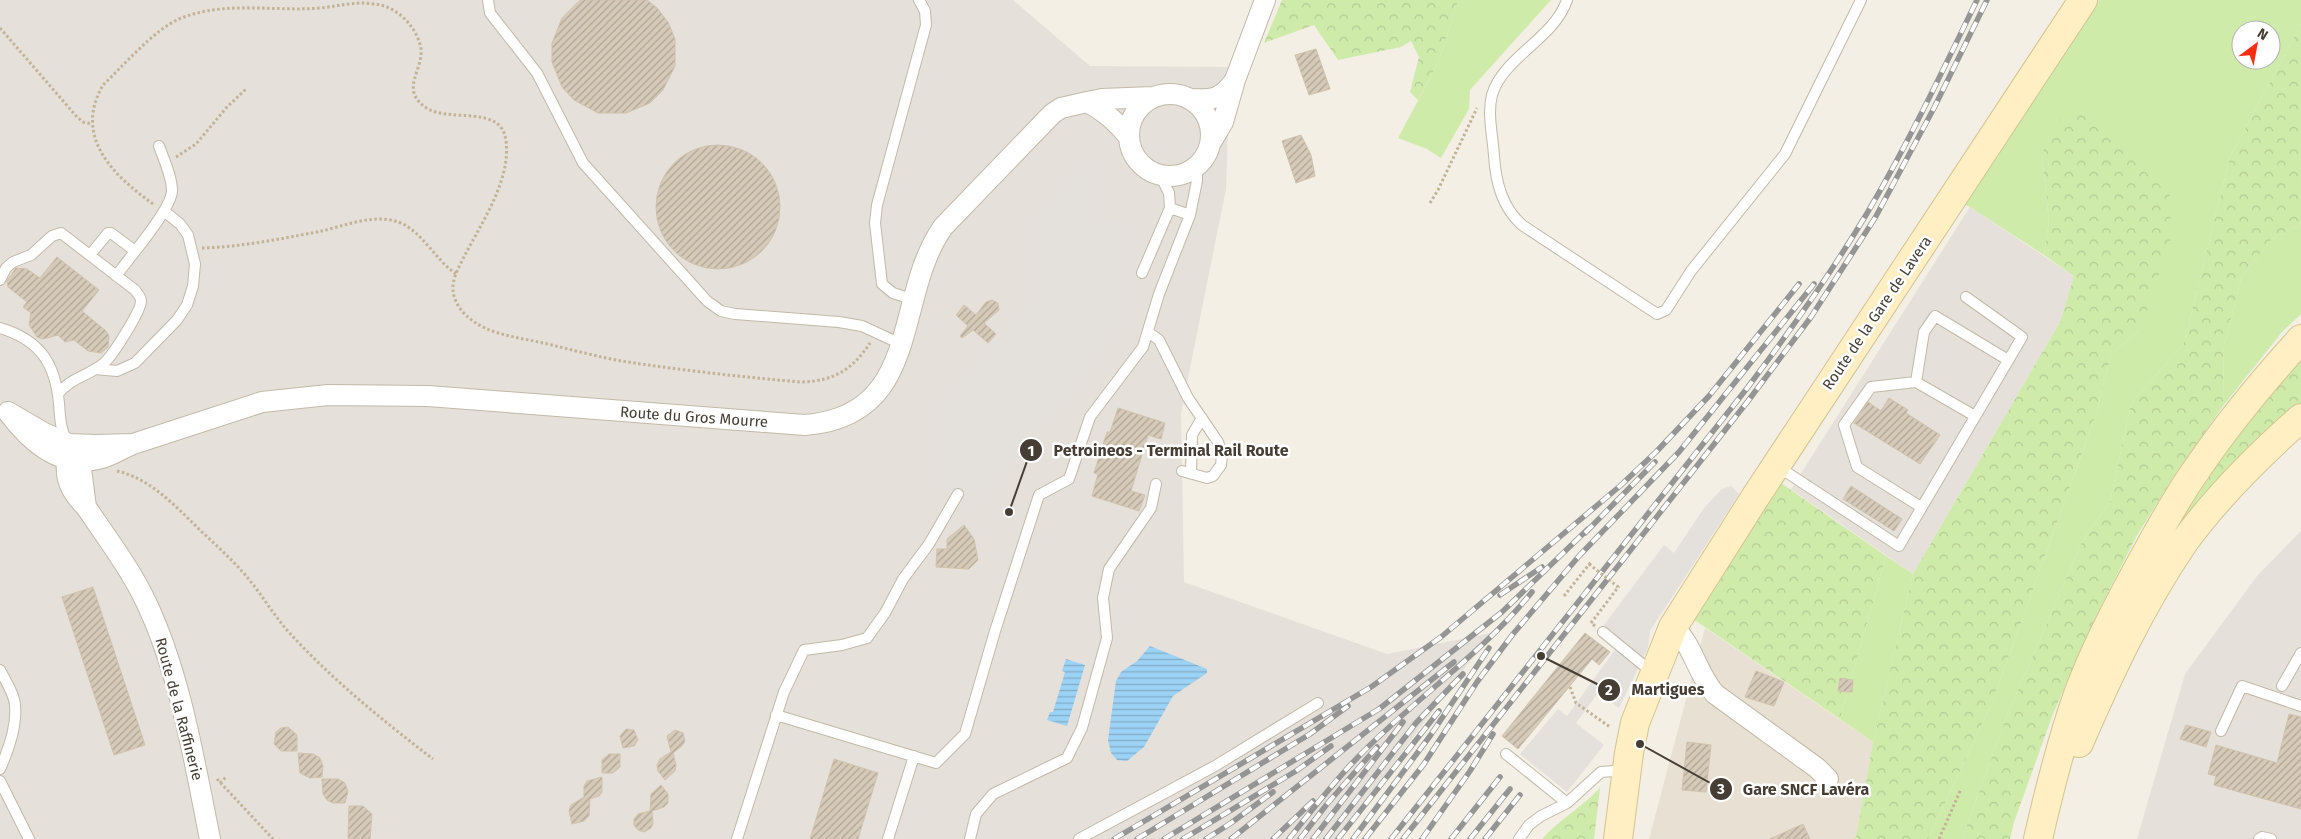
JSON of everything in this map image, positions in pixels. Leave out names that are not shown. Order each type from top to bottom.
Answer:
[{"type":"main road","name":"Route de la Gare de Lavera","points":[[1601,839],[1619,770],[1636,723],[1649,670],[1673,627],[1776,465],[2083,0]]},
{"type":"main road","points":[[2038,839],[2055,766],[2078,696],[2118,605],[2163,524],[2196,470],[2247,401],[2301,339]]},
{"type":"main road","points":[[2038,839],[2116,660],[2160,579],[2186,541],[2225,494],[2264,452],[2301,418]]},
{"type":"main road","name":"Route de la Gare de Lavera","points":[[1618,839],[1619,770]]},
{"type":"street","name":"Route du Gros Mourre","points":[[1197,166],[1205,156],[1223,122],[1235,80],[1265,0]]},
{"type":"street","name":"Route du Gros Mourre","points":[[72,455],[104,458],[133,444],[262,402],[328,395],[428,396],[805,425],[821,424],[854,411],[879,391],[889,377],[901,344],[932,242],[955,212],[1052,114],[1061,108],[1102,99],[1178,94],[1189,99],[1211,100],[1219,97],[1235,80]]},
{"type":"street","points":[[1154,97],[1143,104],[1135,113],[1130,124],[1131,150],[1138,161],[1148,170],[1160,175],[1173,176],[1186,173],[1197,166]]},
{"type":"street","points":[[1189,99],[1199,106],[1207,117],[1211,130],[1210,144]]},
{"type":"street","points":[[1087,102],[1101,109],[1112,118],[1129,137]]},
{"type":"street","points":[[4,408],[44,433],[72,455]]},
{"type":"street","name":"Route de la Raffinerie","points":[[72,455],[67,479],[71,491],[86,507],[127,570],[150,612],[176,686],[210,839]]},
{"type":"street","points":[[1673,627],[1684,638],[1707,685],[1715,694],[1817,768],[1828,779]]},
{"type":"lane","points":[[488,0],[490,13],[537,73],[583,163],[707,302],[721,311],[735,314],[839,322],[862,326],[901,344]]},
{"type":"lane","points":[[914,300],[893,293],[882,284],[875,223],[877,205],[926,25],[925,12],[918,0]]},
{"type":"lane","points":[[1567,0],[1560,15],[1551,26],[1506,71],[1496,84],[1490,110],[1496,175],[1503,202],[1512,216],[1522,225],[1596,273],[1652,313],[1662,314],[1691,271],[1785,154],[1861,0]]},
{"type":"lane","points":[[116,276],[164,211],[171,198],[172,189],[159,146]]},
{"type":"lane","points":[[776,715],[936,763],[965,734],[995,631],[1039,495],[1069,479],[1090,417],[1143,347],[1159,294],[1190,215],[1197,181],[1197,166]]},
{"type":"lane","points":[[1142,273],[1170,208],[1169,193],[1160,175]]},
{"type":"lane","points":[[1170,208],[1190,215]]},
{"type":"lane","points":[[94,369],[117,371],[135,363],[177,320],[187,305],[193,286],[195,264],[188,235],[180,224],[164,211]]},
{"type":"lane","points":[[0,280],[6,268],[13,262],[31,256],[57,233],[62,233],[135,290],[141,301],[139,308],[110,357],[94,369],[71,380],[58,394]]},
{"type":"lane","points":[[90,255],[108,233],[111,233],[135,251]]},
{"type":"lane","points":[[1776,465],[1899,546],[2022,337],[1966,297]]},
{"type":"lane","points":[[1916,382],[1924,332],[1935,316],[2008,360]]},
{"type":"lane","points":[[0,328],[18,334],[32,343],[44,355],[52,368],[58,394],[62,430],[72,455]]},
{"type":"lane","points":[[1148,332],[1159,340],[1188,398],[1202,418],[1218,442],[1222,454],[1221,465],[1218,472],[1207,478],[1186,472],[1192,435],[1202,418]]},
{"type":"lane","points":[[1921,507],[1857,466],[1844,425],[1871,387],[1916,382],[1975,416]]},
{"type":"lane","points":[[970,839],[976,814],[993,794],[1067,758],[1082,728],[1107,638],[1103,598],[1109,569],[1152,508],[1156,484]]},
{"type":"lane","points":[[737,839],[784,692],[804,650],[842,645],[867,638],[885,613],[903,579],[929,544],[958,494]]},
{"type":"lane","points":[[1603,632],[1649,670]]},
{"type":"lane","points":[[2282,686],[2301,653]]},
{"type":"lane","points":[[0,670],[16,704],[13,727],[0,770]]},
{"type":"lane","points":[[2221,731],[2242,686],[2301,706]]},
{"type":"lane","points":[[1079,839],[1215,766],[1318,703]]},
{"type":"lane","points":[[1506,754],[1567,803]]},
{"type":"lane","points":[[888,839],[914,756]]},
{"type":"lane","points":[[1518,839],[1529,825],[1541,816],[1567,803],[1596,775],[1601,772],[1619,770]]},
{"type":"lane","points":[[0,781],[29,839]]},
{"type":"lane","points":[[2259,839],[2262,837],[2271,839]]},
{"type":"path","points":[[164,211],[131,188],[102,154],[93,135],[91,115],[96,97],[102,85],[160,31],[175,20],[192,13],[212,9],[256,6],[320,8],[353,3],[377,4],[397,12],[410,24],[418,37],[421,50],[413,85],[415,96],[422,105],[434,113],[445,116],[483,116],[496,122],[506,137],[507,151],[502,179],[456,274],[453,290],[457,303],[467,317],[489,330],[619,360],[801,382],[822,381],[842,372],[855,362],[876,332]]},
{"type":"path","points":[[0,28],[77,117],[83,122],[92,124]]},
{"type":"path","points":[[1430,203],[1438,190],[1480,100],[1496,84]]},
{"type":"path","points":[[165,164],[196,144],[227,107],[247,88]]},
{"type":"path","points":[[191,248],[240,245],[318,231],[360,221],[381,220],[400,223],[414,230],[444,265],[456,274]]},
{"type":"path","points":[[112,470],[127,474],[148,484],[166,498],[240,568],[286,628],[313,655],[387,724],[433,759]]},
{"type":"path","points":[[1564,596],[1590,563],[1619,586],[1591,623]]},
{"type":"path","points":[[1570,687],[1576,703],[1610,727]]},
{"type":"path","points":[[197,774],[209,774],[220,783],[273,839]]},
{"type":"path","points":[[220,783],[226,777]]},
{"type":"path","points":[[1939,839],[1961,789]]},
{"type":"shaded area","points":[[0,0],[1013,0],[1090,66],[1230,67],[1226,189],[1181,413],[1184,582],[1387,654],[1491,633],[1337,839],[0,839]]},
{"type":"shaded area","points":[[1093,151],[1094,216],[1126,226],[1129,290],[1124,323],[1066,404],[1037,434],[970,515],[936,484],[934,412],[1028,301],[1027,228]]},
{"type":"shaded area","points":[[1970,207],[2074,276],[2060,322],[1913,574],[1791,489]]},
{"type":"shaded area","points":[[1731,486],[1739,494],[1650,631],[1648,648],[1619,708],[1598,693],[1576,723],[1604,745],[1567,792],[1520,754],[1558,709],[1567,716],[1622,640],[1604,625],[1664,545],[1674,553],[1704,508],[1722,489]]},
{"type":"shaded area","points":[[2301,531],[2301,839],[2137,839],[2185,674],[2257,576]]},
{"type":"shaded area","points":[[1705,628],[1873,742],[1856,837],[1853,839],[1649,839]]},
{"type":"green space","points":[[1282,0],[1458,0],[1438,63],[1418,100],[1410,92],[1419,57],[1411,41],[1401,47],[1338,60],[1314,25],[1264,43]]},
{"type":"green space","points":[[1458,0],[1551,0],[1470,90],[1469,109],[1441,158],[1427,149],[1398,138],[1438,63]]},
{"type":"green space","points":[[2099,0],[2301,0],[2301,24],[2281,61],[2281,20],[2231,20],[2231,70],[2276,70],[2230,157],[2184,343],[2131,404],[2110,502],[2082,542],[2006,718],[1962,839],[1928,839],[1992,703],[2096,414],[2111,354],[2141,329],[2042,154],[2049,222],[2044,255],[1963,204]]},
{"type":"green space","points":[[2301,24],[2301,224],[2271,240],[2242,276],[2224,345],[2223,406],[2176,473],[2136,537],[2094,620],[2053,714],[2014,822],[2010,839],[1962,839],[2006,718],[2082,542],[2110,502],[2131,404],[2184,343],[2230,157],[2276,70],[2281,70],[2281,61]]},
{"type":"green space","points":[[2081,112],[2170,195],[2171,238],[2141,329],[2111,354],[2096,414],[1992,703],[1928,839],[1853,839],[1856,837],[1873,742],[1913,574],[2060,322],[2074,276],[2044,255],[2049,222],[2042,154],[2056,121]]},
{"type":"green space","points":[[2301,224],[2301,314],[2282,332],[2223,406],[2224,345],[2242,276],[2271,240]]},
{"type":"green space","points":[[2301,359],[2301,409],[2180,528],[2175,530],[2229,446]]},
{"type":"green space","points":[[1781,483],[1886,556],[1840,719],[1693,619]]},
{"type":"green space","points":[[1886,556],[1913,574],[1873,742],[1840,719]]},
{"type":"green space","points":[[1600,788],[1594,839],[1542,839],[1556,825]]},
{"type":"water","points":[[1150,646],[1207,669],[1207,673],[1173,696],[1144,747],[1127,761],[1117,760],[1111,753],[1108,740],[1116,681],[1121,672],[1137,661]]},
{"type":"water","points":[[1066,659],[1085,665],[1067,726],[1047,720],[1050,712],[1053,712],[1065,672],[1062,671]]},
{"type":"building","points":[[580,0],[647,0],[657,8],[668,22],[675,39],[675,66],[663,90],[650,103],[626,113],[598,113],[574,100],[562,87],[552,62],[552,43],[562,18]]},
{"type":"building","points":[[1316,49],[1330,89],[1309,95],[1295,55]]},
{"type":"building","points":[[1301,135],[1311,155],[1315,176],[1296,183],[1282,141]]},
{"type":"building","points":[[718,145],[742,150],[762,163],[775,183],[780,207],[775,231],[762,251],[742,264],[718,269],[694,264],[674,251],[661,231],[656,207],[661,183],[674,163],[694,150]]},
{"type":"building","points":[[57,257],[99,290],[82,311],[106,331],[109,336],[108,347],[101,353],[88,351],[74,340],[65,342],[58,335],[43,339],[37,337],[29,325],[31,313],[23,307],[27,302],[8,287],[7,281],[16,268],[27,269],[40,278]]},
{"type":"building","points":[[992,300],[998,303],[999,310],[984,323],[996,334],[988,343],[973,330],[962,338],[960,336],[968,326],[956,315],[964,305],[976,315],[986,302]]},
{"type":"building","points":[[1889,398],[1908,410],[1906,413],[1940,435],[1920,464],[1854,423],[1868,402],[1881,411]]},
{"type":"building","points":[[1118,408],[1165,423],[1161,439],[1148,435],[1131,491],[1145,495],[1139,511],[1092,496],[1098,474],[1094,473],[1107,432],[1110,432]]},
{"type":"building","points":[[1851,486],[1902,519],[1894,531],[1843,499]]},
{"type":"building","points":[[964,525],[974,539],[978,560],[969,569],[936,567],[937,549],[947,549],[947,539]]},
{"type":"building","points":[[93,587],[145,745],[114,755],[62,597]]},
{"type":"building","points":[[1585,633],[1610,652],[1599,665],[1592,659],[1518,749],[1502,736]]},
{"type":"building","points":[[1756,671],[1784,682],[1774,706],[1745,697]]},
{"type":"building","points":[[1840,678],[1853,680],[1852,692],[1838,691]]},
{"type":"building","points":[[2289,714],[2301,717],[2301,809],[2214,785],[2216,776],[2208,774],[2216,745],[2277,763]]},
{"type":"building","points":[[2186,725],[2211,732],[2206,747],[2180,739]]},
{"type":"building","points":[[288,727],[297,735],[297,751],[281,751],[274,744],[276,732],[281,728]]},
{"type":"building","points":[[626,729],[634,730],[638,740],[634,746],[623,748],[620,736]]},
{"type":"building","points":[[675,730],[683,733],[685,741],[673,753],[676,765],[675,771],[665,780],[658,771],[657,765],[660,759],[671,752],[667,736]]},
{"type":"building","points":[[1687,742],[1711,745],[1706,792],[1682,790]]},
{"type":"building","points":[[298,753],[313,754],[320,758],[323,766],[322,777],[310,778],[300,773]]},
{"type":"building","points":[[609,754],[620,754],[620,767],[613,773],[602,773],[602,760]]},
{"type":"building","points":[[834,759],[878,773],[858,839],[810,839]]},
{"type":"building","points":[[602,777],[602,792],[599,796],[590,799],[589,816],[584,821],[572,824],[569,811],[571,805],[584,797],[584,786],[587,781]]},
{"type":"building","points":[[322,779],[338,779],[345,783],[348,791],[345,803],[333,803],[327,800],[323,794]]},
{"type":"building","points":[[661,785],[668,794],[668,803],[664,807],[652,811],[653,823],[651,828],[644,832],[638,830],[634,825],[634,819],[638,814],[650,811],[651,794]]},
{"type":"building","points":[[349,806],[363,806],[372,814],[370,839],[348,839]]},
{"type":"building","points":[[1803,824],[1810,839],[1770,839]]},
{"type":"railway","points":[[1391,839],[1748,387],[1779,345],[1838,259],[1881,189],[1924,109],[1977,0]]},
{"type":"railway","points":[[1403,839],[1748,401],[1811,317],[1875,218],[1934,108],[1987,0]]},
{"type":"railway","points":[[1114,839],[1371,687],[1441,637],[1620,486],[1657,451],[1709,396],[1799,284]]},
{"type":"railway","points":[[1365,839],[1424,764],[1477,682],[1513,634],[1579,556],[1679,452],[1814,284]]},
{"type":"railway","points":[[1585,533],[1655,462]]},
{"type":"railway","points":[[1164,839],[1379,709],[1502,612],[1588,529]]},
{"type":"railway","points":[[1500,595],[1542,567]]},
{"type":"railway","points":[[1289,839],[1361,754],[1382,733],[1492,636],[1532,592]]},
{"type":"railway","points":[[1353,839],[1430,736],[1489,648]]},
{"type":"railway","points":[[1231,839],[1454,662]]},
{"type":"railway","points":[[1326,839],[1416,723],[1463,674]]},
{"type":"railway","points":[[1137,839],[1310,734],[1348,706]]},
{"type":"railway","points":[[1338,839],[1439,711]]},
{"type":"railway","points":[[1313,839],[1403,722]]},
{"type":"railway","points":[[1422,839],[1470,771],[1493,734]]},
{"type":"railway","points":[[1183,839],[1296,771],[1331,746]]},
{"type":"railway","points":[[1300,839],[1327,804],[1377,747]]},
{"type":"railway","points":[[1451,839],[1500,777]]},
{"type":"railway","points":[[1470,839],[1510,789]]},
{"type":"railway","points":[[1206,839],[1273,792]]},
{"type":"railway","points":[[1485,839],[1520,795]]},
{"type":"railway","points":[[1273,839],[1313,801]]},
{"type":"place","name":"Petroineos - Terminal Rail Route","points":[[1009,512]]},
{"type":"place","name":"Martigues","points":[[1541,656]]},
{"type":"place","name":"Gare SNCF Lavéra","points":[[1640,744]]}]
